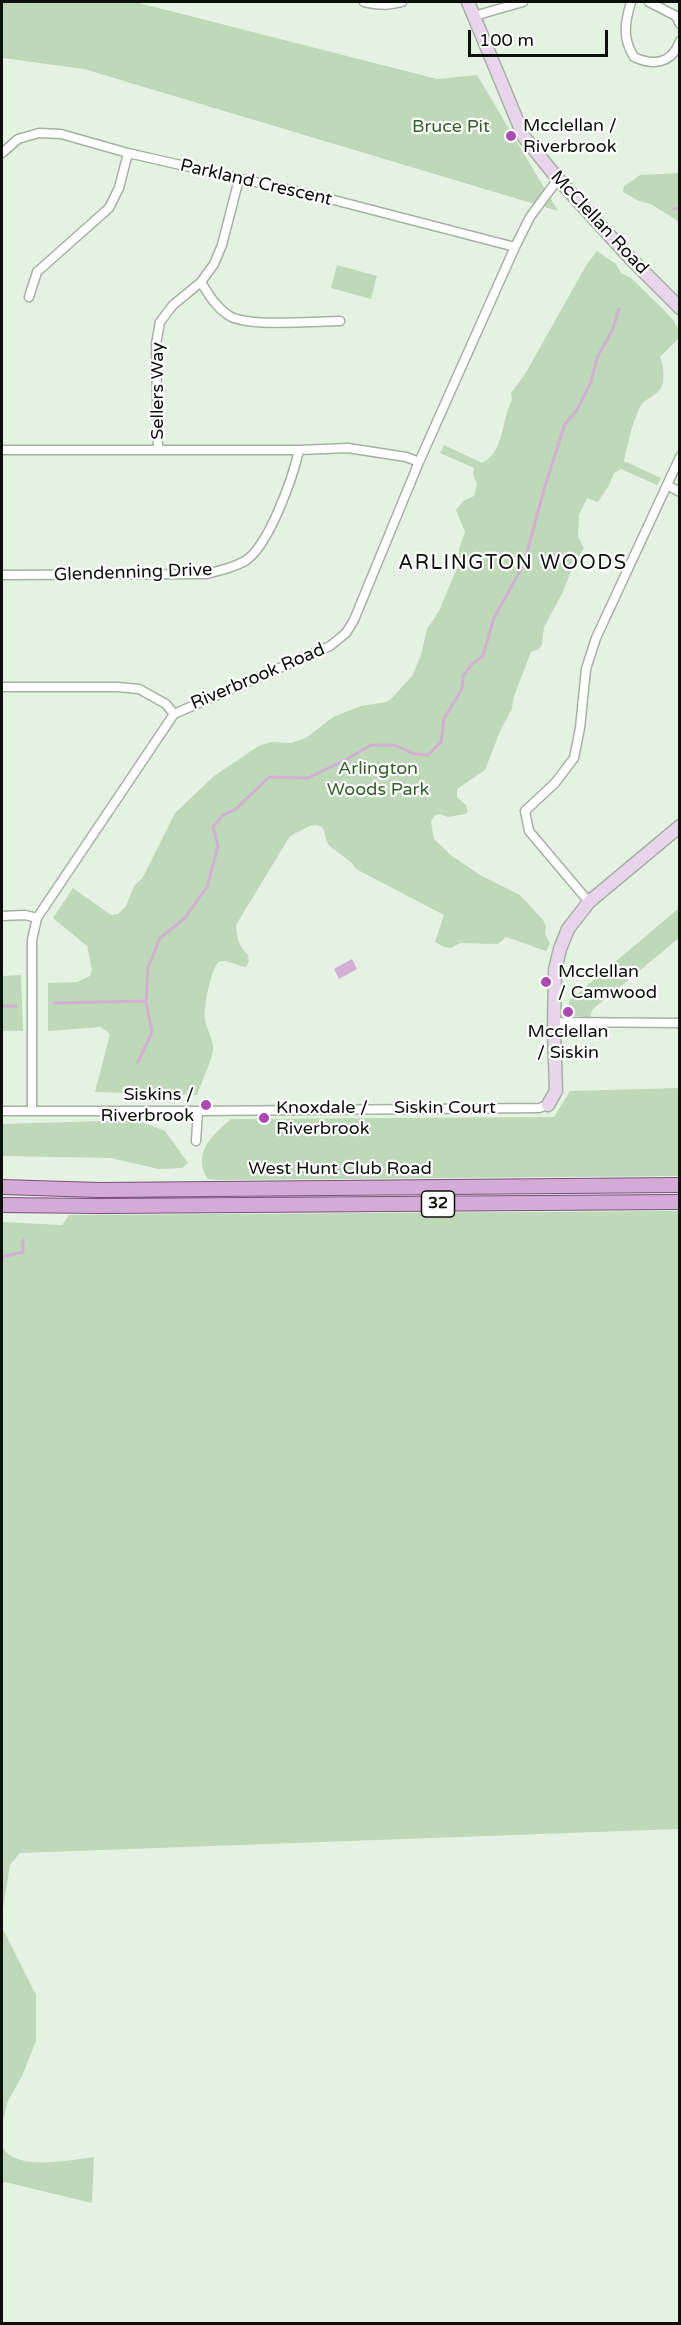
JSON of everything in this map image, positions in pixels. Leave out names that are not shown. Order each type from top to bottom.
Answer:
[{"type":"main road","name":"West Hunt Club Road","points":[[2,1187],[99,1190],[680,1185]]},
{"type":"main road","name":"West Hunt Club Road","points":[[2,1204],[111,1206],[680,1203]]},
{"type":"street","points":[[364,2],[378,5],[402,2]]},
{"type":"street","name":"McClellan Road","points":[[468,2],[520,129],[533,150],[631,259],[680,308]]},
{"type":"street","points":[[474,16],[523,2]]},
{"type":"street","points":[[631,2],[625,36],[627,46],[634,57],[654,63],[666,59],[675,52],[680,41]]},
{"type":"street","points":[[649,2],[676,16],[680,24]]},
{"type":"street","name":"Parkland Crescent","points":[[2,153],[18,139],[39,133],[61,134],[128,153],[239,178],[515,247]]},
{"type":"street","points":[[28,297],[37,272],[109,208],[119,188],[128,153]]},
{"type":"street","name":"Sellers Way","points":[[158,449],[156,344],[160,322],[173,305],[201,282],[214,264],[222,245],[239,178]]},
{"type":"street","name":"Riverbrook Road","points":[[32,1111],[32,940],[37,918],[174,714],[330,646],[346,633],[354,620],[419,462],[515,247],[530,217],[558,179]]},
{"type":"street","points":[[201,282],[213,302],[230,316],[251,322],[340,321]]},
{"type":"street","points":[[2,450],[348,448],[405,457],[419,462]]},
{"type":"street","name":"Glendenning Drive","points":[[2,575],[206,574],[227,568],[246,560],[256,551],[267,534],[294,472],[299,450]]},
{"type":"street","points":[[589,902],[529,831],[525,811],[555,783],[574,759],[580,728],[586,669],[596,638],[680,457]]},
{"type":"street","points":[[667,485],[680,492]]},
{"type":"street","points":[[2,687],[139,689],[166,704],[174,714]]},
{"type":"street","points":[[548,1105],[556,1091],[555,970],[567,928],[589,902],[680,826]]},
{"type":"street","points":[[2,916],[25,915],[37,918]]},
{"type":"street","points":[[555,1022],[680,1023]]},
{"type":"street","name":"Siskin Court","points":[[2,1111],[539,1108],[548,1105]]},
{"type":"street","points":[[196,1141],[198,1111]]},
{"type":"green space","name":"Bruce Pit","points":[[2,2],[135,2],[437,79],[477,75],[558,211],[84,69],[2,58]]},
{"type":"green space","points":[[680,173],[679,233],[678,221],[651,204],[639,201],[623,192],[624,186],[640,175]]},
{"type":"green space","name":"Arlington Woods Park","points":[[597,251],[616,264],[621,273],[631,278],[663,309],[674,321],[679,332],[679,338],[660,357],[663,370],[661,389],[640,407],[632,426],[624,461],[661,478],[657,485],[621,469],[614,473],[598,502],[587,498],[579,515],[578,537],[584,548],[574,563],[563,592],[544,627],[542,644],[539,649],[531,652],[513,699],[512,709],[501,729],[485,770],[457,789],[457,797],[466,805],[468,812],[448,817],[440,814],[434,816],[431,822],[434,839],[452,856],[480,875],[520,895],[543,920],[546,926],[545,934],[550,943],[546,951],[506,937],[498,944],[460,943],[451,948],[444,947],[435,942],[444,915],[356,869],[329,845],[322,827],[310,826],[290,836],[236,925],[239,941],[248,955],[249,961],[246,967],[222,961],[213,972],[208,989],[205,1015],[213,1051],[197,1095],[95,1092],[110,1034],[101,1027],[48,1031],[48,983],[77,982],[90,976],[92,970],[87,946],[53,918],[73,888],[111,915],[118,914],[126,906],[134,886],[143,877],[175,813],[214,776],[260,745],[272,742],[291,743],[306,738],[333,717],[361,706],[387,702],[412,676],[421,655],[427,629],[439,611],[459,563],[459,549],[465,532],[456,510],[463,501],[474,496],[477,484],[473,474],[474,468],[440,453],[444,445],[482,463],[495,451],[512,400],[511,393],[525,374],[587,264]]},
{"type":"green space","points":[[337,265],[377,276],[371,299],[331,288]]},
{"type":"green space","points":[[679,908],[679,938],[592,1010],[590,1018],[571,1015],[569,1001]]},
{"type":"green space","points":[[21,975],[23,1031],[2,1031],[2,976]]},
{"type":"green space","points":[[679,1088],[679,1176],[216,1180],[208,1179],[203,1170],[202,1161],[206,1145],[231,1119],[554,1117],[570,1091]]},
{"type":"green space","points":[[138,1120],[165,1131],[188,1163],[182,1168],[158,1169],[111,1158],[2,1156],[2,1124]]},
{"type":"green space","points":[[679,1211],[679,1829],[20,1853],[10,1865],[2,1914],[2,1222],[62,1225],[69,1215]]},
{"type":"green space","points":[[2,1927],[36,1995],[36,2041],[22,2076],[7,2103],[2,2127]]},
{"type":"green space","points":[[2,2146],[8,2154],[30,2162],[58,2162],[94,2157],[92,2203],[2,2183]]},
{"type":"shaded area","points":[[352,959],[357,969],[339,979],[334,969]]},
{"type":"waterway","points":[[674,209],[680,208]]},
{"type":"waterway","points":[[138,1062],[152,1032],[146,1001],[148,968],[160,938],[184,919],[207,887],[218,846],[213,827],[223,815],[236,809],[269,777],[308,778],[371,745],[394,745],[414,754],[428,755],[441,742],[444,719],[462,689],[463,676],[473,663],[483,656],[494,618],[524,564],[565,424],[577,410],[591,382],[597,358],[613,329],[619,309]]},
{"type":"waterway","points":[[54,1003],[146,1001]]},
{"type":"waterway","points":[[2,1006],[16,1006]]},
{"type":"waterway","points":[[2,1257],[23,1252],[23,1240]]},
{"type":"place","name":"Mcclellan / Riverbrook","points":[[511,136]]},
{"type":"place","name":"Mcclellan / Camwood","points":[[546,982]]},
{"type":"place","name":"Mcclellan / Siskin","points":[[568,1012]]},
{"type":"place","name":"Siskins / Riverbrook","points":[[206,1105]]},
{"type":"place","name":"Knoxdale / Riverbrook","points":[[264,1118]]},
{"type":"district","name":"ARLINGTON WOODS","points":[[513,564]]}]
